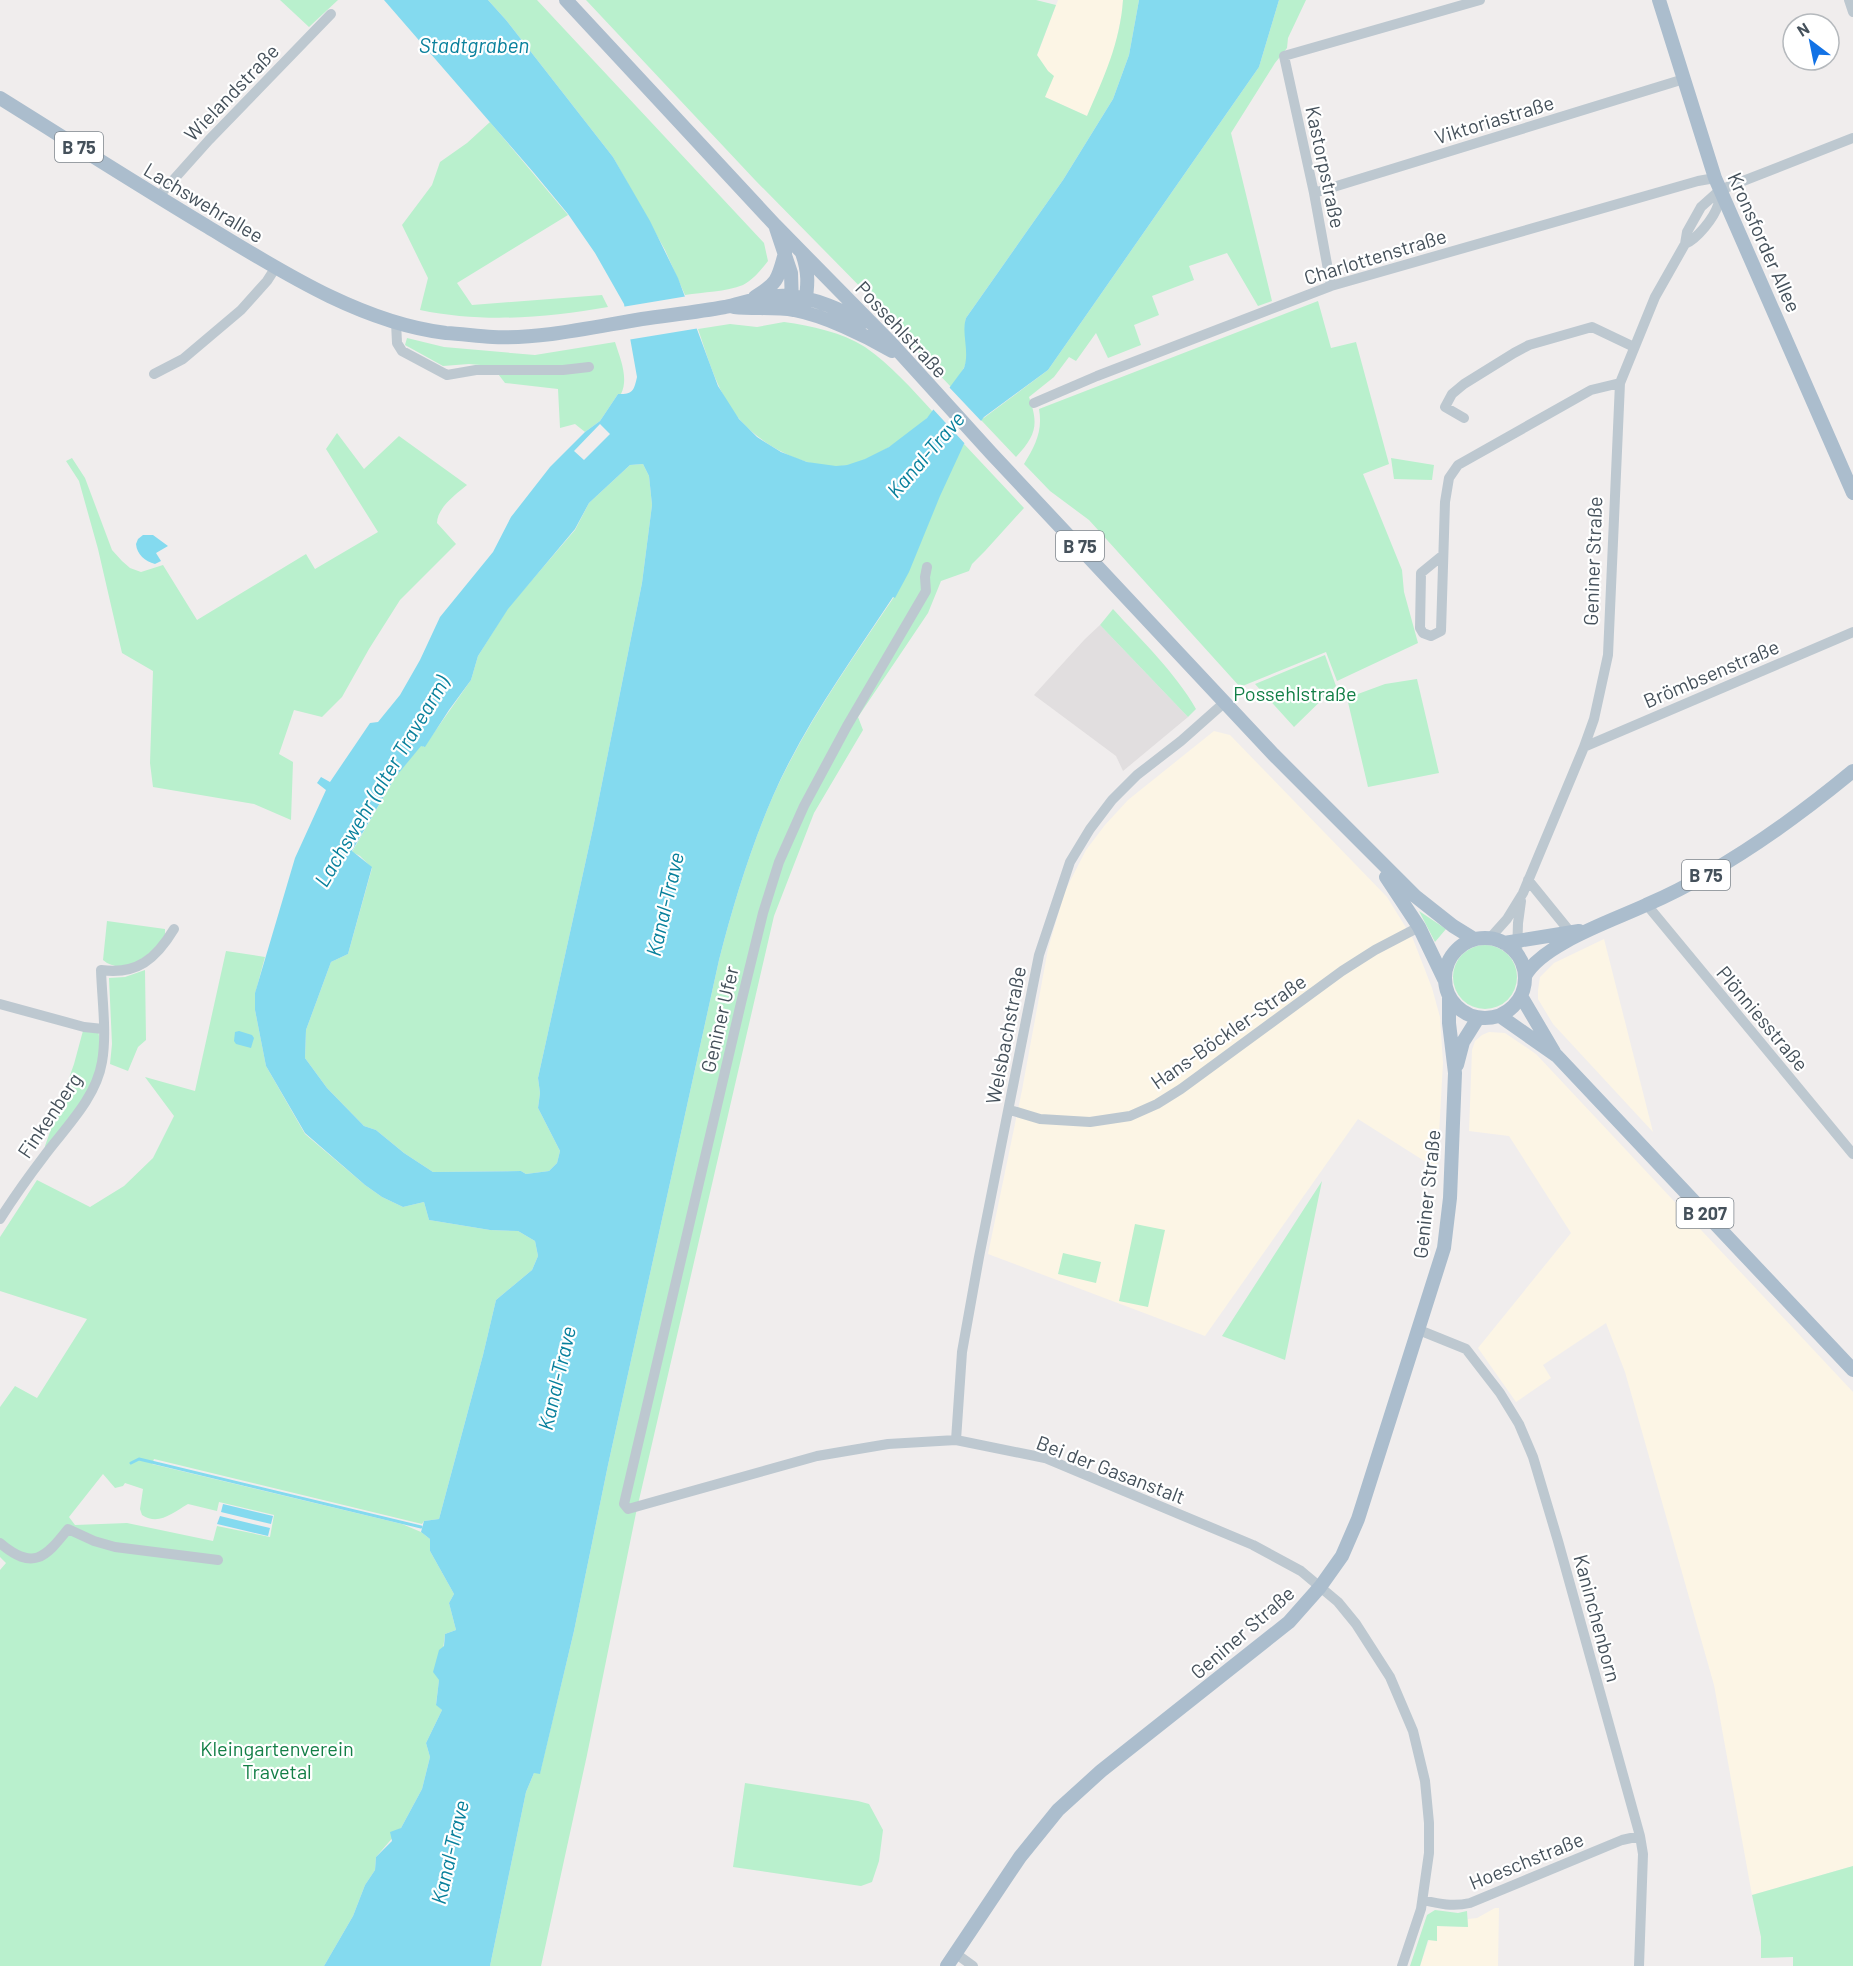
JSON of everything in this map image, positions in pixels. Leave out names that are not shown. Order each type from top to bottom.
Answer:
[{"type":"main road","name":"Possehlstraße","points":[[566,0],[775,225],[881,333],[1224,702],[1415,896],[1453,927],[1474,939]]},
{"type":"main road","name":"Kronsforder Allee","points":[[1659,0],[1717,184],[1853,493]]},
{"type":"main road","name":"Lachswehrallee","points":[[0,98],[158,197],[276,267],[327,294],[396,322],[443,332],[494,337],[555,333],[704,309],[726,307],[753,309],[799,304],[904,358]]},
{"type":"main road","points":[[775,225],[799,304]]},
{"type":"main road","points":[[799,304],[809,284],[802,251]]},
{"type":"main road","points":[[754,298],[771,287],[779,277],[785,253]]},
{"type":"main road","name":"Lachswehrallee","points":[[726,307],[754,298],[799,304],[844,312],[881,333]]},
{"type":"main road","name":"B 75","points":[[1812,802],[1853,759]]},
{"type":"main road","name":"B 75","points":[[1513,946],[1590,928],[1678,890],[1735,858],[1853,771]]},
{"type":"main road","name":"Possehlstraße","points":[[1344,826],[1397,891],[1419,927],[1444,979]]},
{"type":"main road","name":"B 75","points":[[1525,976],[1533,964],[1590,928]]},
{"type":"main road","points":[[1490,938],[1513,946],[1524,968],[1525,976],[1521,996],[1516,1004],[1500,1016],[1478,1018],[1456,1008],[1449,998],[1444,979],[1448,962],[1458,948],[1474,939],[1490,938]]},
{"type":"main road","name":"B 207","points":[[1521,996],[1557,1056]]},
{"type":"main road","name":"Geniner Straße","points":[[947,1966],[1020,1857],[1058,1810],[1101,1771],[1289,1622],[1320,1587],[1342,1556],[1358,1519],[1444,1248],[1450,1198],[1455,1073],[1449,1023],[1449,998]]},
{"type":"main road","name":"B 207","points":[[1500,1016],[1557,1056],[1853,1370]]},
{"type":"main road","name":"Geniner Straße","points":[[1455,1073],[1463,1042],[1478,1018]]},
{"type":"street","name":"Kastorpstraße","points":[[1331,286],[1314,193],[1284,56],[1480,0]]},
{"type":"street","points":[[1849,0],[1853,12]]},
{"type":"street","name":"Wielandstraße","points":[[158,197],[209,140],[331,14]]},
{"type":"street","name":"Viktoriastraße","points":[[1314,193],[1684,79]]},
{"type":"street","points":[[1717,184],[1853,138]]},
{"type":"street","name":"Charlottenstraße","points":[[1034,403],[1331,286],[1698,181],[1717,184]]},
{"type":"street","name":"Geniner Straße","points":[[1513,946],[1523,893],[1594,719],[1608,655],[1620,383],[1655,297],[1685,244],[1687,232],[1717,184]]},
{"type":"street","points":[[154,374],[183,358],[241,310],[267,281],[276,267]]},
{"type":"street","points":[[396,322],[397,344],[402,351],[447,375],[476,370],[552,370],[589,367]]},
{"type":"street","points":[[1464,418],[1445,407],[1452,394],[1472,377],[1529,345],[1592,327],[1634,347]]},
{"type":"street","points":[[1443,555],[1421,573],[1420,628],[1423,633],[1431,636],[1441,631],[1445,502],[1449,478],[1458,465],[1591,390],[1620,383]]},
{"type":"street","name":"Geniner Ufer","points":[[628,1509],[624,1504],[741,1004],[763,913],[779,862],[804,806],[841,736],[926,591],[927,567]]},
{"type":"street","name":"Brömbsenstraße","points":[[1584,747],[1853,632]]},
{"type":"street","name":"Welsbachstraße","points":[[956,1440],[962,1352],[979,1257],[1039,955],[1070,862],[1089,829],[1112,800],[1135,777],[1181,741],[1224,702]]},
{"type":"street","points":[[1528,880],[1570,933]]},
{"type":"street","name":"Geniner Straße","points":[[1490,938],[1507,919],[1523,893]]},
{"type":"street","name":"Plönniesstraße","points":[[1647,905],[1853,1154]]},
{"type":"street","name":"Hans-Böckler-Straße","points":[[1010,1110],[1040,1119],[1081,1123],[1130,1116],[1157,1104],[1181,1089],[1342,971],[1375,950],[1419,927]]},
{"type":"street","name":"Finkenberg","points":[[0,1219],[44,1155],[79,1112],[95,1084],[102,1062],[101,970],[115,972],[132,970],[164,947],[174,929]]},
{"type":"street","points":[[0,1004],[84,1027],[103,1029]]},
{"type":"street","name":"Kaninchenborn","points":[[1419,1330],[1466,1349],[1500,1393],[1519,1424],[1533,1457],[1640,1836],[1643,1854],[1639,1966]]},
{"type":"street","name":"Bei der Gasanstalt","points":[[628,1509],[816,1456],[888,1444],[956,1440],[1052,1460],[1264,1550],[1300,1571],[1344,1610],[1374,1651],[1394,1684],[1413,1731],[1425,1781],[1429,1853],[1423,1900],[1402,1966]]},
{"type":"street","points":[[0,1542],[10,1551],[25,1558],[41,1558],[68,1529],[94,1541],[115,1547],[218,1560]]},
{"type":"street","name":"Hoeschstraße","points":[[1423,1900],[1440,1905],[1458,1906],[1470,1903],[1622,1840],[1640,1836]]},
{"type":"street","points":[[955,1953],[973,1966]]},
{"type":"shaded area","points":[[1058,0],[1123,0],[1113,57],[1087,116],[1045,97],[1048,71],[1037,56]]},
{"type":"shaded area","points":[[1100,625],[1188,717],[1123,771],[1116,756],[1034,695]]},
{"type":"shaded area","points":[[1214,731],[1230,735],[1387,897],[1413,939],[1432,988],[1440,1017],[1443,1063],[1437,1169],[1358,1119],[1205,1336],[988,1254],[1048,949],[1065,891],[1086,850],[1128,800]]},
{"type":"shaded area","points":[[1604,939],[1653,1132],[1553,1024],[1538,999],[1540,977],[1554,963]]},
{"type":"shaded area","points":[[1489,1032],[1505,1033],[1536,1054],[1853,1392],[1853,1866],[1752,1895],[1714,1685],[1625,1372],[1606,1323],[1543,1365],[1551,1378],[1516,1402],[1478,1348],[1571,1233],[1509,1136],[1469,1131],[1472,1050],[1475,1041]]},
{"type":"shaded area","points":[[1499,1908],[1498,1966],[1420,1966],[1429,1940],[1437,1926],[1468,1927],[1468,1919],[1477,1918]]},
{"type":"green space","points":[[280,0],[338,0],[309,27]]},
{"type":"green space","points":[[488,0],[537,0],[764,243],[768,261],[753,278],[736,287],[685,295],[665,250],[613,157]]},
{"type":"green space","points":[[586,0],[1036,0],[1056,5],[1037,55],[1054,76],[1045,97],[1087,116],[1115,45],[1123,0],[1139,0],[1129,55],[1113,99],[1063,180],[966,318],[966,362],[951,387],[900,333],[883,310],[755,180]]},
{"type":"green space","points":[[1279,0],[1306,0],[1288,38],[1287,48],[1231,133],[1272,301],[1258,306],[1227,253],[1189,266],[1194,280],[1152,296],[1159,315],[1134,325],[1141,345],[1108,358],[1096,333],[1076,361],[1069,357],[1054,377],[1029,397],[1034,415],[1034,429],[1032,436],[1016,457],[981,420],[1048,370],[1259,67]]},
{"type":"green space","points":[[490,122],[568,215],[457,283],[472,305],[602,295],[608,307],[514,318],[467,317],[420,310],[428,278],[402,225],[432,185],[440,162],[467,143]]},
{"type":"green space","points":[[1318,301],[1331,348],[1356,342],[1389,464],[1363,474],[1402,570],[1404,592],[1418,643],[1337,681],[1326,652],[1240,687],[1089,520],[1050,491],[1024,464],[1037,438],[1040,424],[1039,409]]},
{"type":"green space","points":[[784,322],[826,330],[865,347],[892,369],[933,412],[894,444],[870,457],[848,465],[819,465],[775,448],[751,431],[733,411],[715,377],[698,329],[730,324],[757,327]]},
{"type":"green space","points":[[407,338],[444,347],[535,355],[615,342],[623,368],[623,388],[600,421],[585,432],[575,424],[560,428],[558,389],[505,383],[492,366],[469,364],[443,366],[405,345]]},
{"type":"green space","points":[[337,433],[364,469],[399,436],[467,485],[448,502],[438,517],[437,523],[456,544],[400,600],[342,697],[322,717],[294,710],[279,754],[293,762],[291,820],[254,804],[153,787],[150,763],[153,671],[122,653],[98,549],[79,481],[66,461],[72,458],[85,478],[112,550],[130,568],[141,572],[163,565],[197,620],[306,554],[315,569],[378,532],[326,449]]},
{"type":"green space","points":[[964,444],[1024,508],[972,564],[969,571],[941,581],[928,613],[858,717],[863,730],[814,813],[774,916],[636,1513],[541,1966],[490,1966],[526,1792],[534,1773],[540,1773],[574,1631],[608,1465],[719,960],[736,898],[773,796],[799,744],[829,694],[895,597]]},
{"type":"green space","points":[[1391,458],[1434,465],[1432,480],[1394,479]]},
{"type":"green space","points":[[643,464],[649,476],[652,505],[642,583],[593,828],[538,1078],[540,1093],[538,1108],[560,1151],[557,1163],[549,1171],[526,1174],[521,1171],[433,1172],[404,1153],[376,1130],[364,1126],[327,1088],[305,1058],[306,1030],[331,962],[348,954],[372,868],[360,856],[352,852],[394,779],[421,745],[424,747],[471,680],[478,656],[508,608],[575,530],[589,503],[630,465]]},
{"type":"green space","points":[[1113,609],[1188,695],[1196,709],[1188,717],[1100,625]]},
{"type":"green space","name":"Possehlstraße","points":[[1325,655],[1336,686],[1294,727],[1255,684]]},
{"type":"green space","points":[[1417,679],[1439,773],[1368,787],[1347,698],[1385,684]]},
{"type":"green space","points":[[1419,911],[1446,929],[1435,942]]},
{"type":"green space","points":[[107,921],[165,929],[165,935],[146,956],[137,961],[129,965],[111,965],[103,960]]},
{"type":"green space","points":[[1485,945],[1503,950],[1508,954],[1512,959],[1517,977],[1512,995],[1508,1000],[1503,1004],[1485,1009],[1467,1004],[1462,1000],[1458,995],[1453,977],[1458,959],[1462,954],[1467,950]]},
{"type":"green space","name":"Kleingartenverein Travetal","points":[[226,951],[265,957],[255,994],[255,1010],[266,1066],[305,1134],[382,1197],[403,1207],[424,1202],[429,1220],[490,1230],[518,1231],[535,1241],[538,1256],[532,1270],[496,1300],[439,1519],[424,1521],[422,1524],[154,1459],[152,1464],[402,1524],[421,1532],[430,1539],[430,1551],[454,1594],[449,1603],[456,1630],[445,1634],[436,1704],[442,1710],[426,1743],[430,1757],[422,1789],[401,1828],[376,1857],[375,1870],[365,1885],[353,1916],[324,1966],[0,1966],[0,1570],[6,1563],[0,1557],[0,1407],[15,1386],[37,1398],[87,1319],[0,1291],[0,1237],[37,1180],[90,1207],[124,1186],[153,1158],[174,1116],[145,1077],[195,1091]],"holes":[[[103,1474],[115,1488],[125,1483],[143,1489],[140,1509],[142,1515],[148,1518],[160,1519],[188,1504],[217,1511],[219,1502],[274,1515],[270,1537],[217,1526],[213,1541],[127,1523],[75,1525],[69,1517]]]},
{"type":"green space","points":[[145,970],[146,1040],[138,1047],[128,1071],[110,1064],[112,1044],[109,978],[125,977]]},
{"type":"green space","points":[[84,1027],[98,1028],[102,1062],[95,1084],[44,1155],[45,1146],[74,1064]]},
{"type":"green space","points":[[1322,1181],[1285,1360],[1222,1336]]},
{"type":"green space","points":[[1135,1224],[1165,1230],[1148,1307],[1119,1301]]},
{"type":"green space","points":[[1063,1253],[1101,1262],[1096,1283],[1058,1274]]},
{"type":"green space","points":[[745,1783],[869,1804],[883,1830],[879,1861],[872,1882],[861,1886],[733,1867]]},
{"type":"green space","points":[[1853,1866],[1853,1966],[1793,1966],[1793,1957],[1761,1958],[1761,1937],[1752,1895]]},
{"type":"green space","points":[[1435,1910],[1458,1913],[1467,1911],[1468,1927],[1437,1926],[1437,1941],[1428,1940],[1420,1966],[1410,1966],[1427,1915]]},
{"type":"water","points":[[384,0],[488,0],[613,157],[650,221],[678,278],[718,386],[739,419],[757,437],[781,452],[807,462],[836,466],[847,465],[889,447],[927,418],[964,368],[966,318],[1063,180],[1113,99],[1129,55],[1139,0],[1279,0],[1259,67],[1048,370],[984,417],[964,444],[909,572],[895,598],[893,597],[814,719],[773,796],[743,877],[719,960],[608,1465],[574,1631],[540,1774],[534,1773],[526,1792],[490,1966],[324,1966],[353,1916],[365,1885],[375,1870],[376,1857],[392,1841],[390,1832],[401,1828],[422,1789],[430,1757],[426,1743],[442,1710],[436,1705],[439,1680],[433,1672],[439,1650],[444,1646],[445,1634],[456,1630],[449,1603],[454,1594],[430,1551],[430,1539],[421,1532],[424,1521],[439,1519],[496,1300],[532,1270],[538,1256],[535,1241],[518,1231],[490,1230],[429,1220],[424,1202],[403,1207],[382,1197],[305,1133],[266,1066],[255,1010],[255,993],[295,858],[326,790],[317,783],[321,777],[330,782],[370,723],[378,722],[400,695],[420,660],[440,617],[493,552],[511,517],[550,467],[585,432],[600,421],[618,394],[632,391],[635,385],[637,377],[624,304],[595,253],[568,214]],"holes":[[[643,464],[649,476],[652,505],[642,583],[593,828],[538,1078],[540,1093],[538,1108],[560,1151],[557,1163],[549,1171],[526,1174],[521,1171],[433,1172],[404,1153],[376,1130],[364,1126],[327,1088],[305,1058],[306,1030],[331,962],[348,954],[372,867],[352,851],[394,779],[421,746],[425,747],[471,680],[478,656],[508,609],[575,529],[589,503],[630,465]]]},
{"type":"water","points":[[143,535],[153,535],[168,546],[156,553],[161,561],[155,564],[140,554],[136,544]]},
{"type":"water","points":[[235,1032],[252,1035],[254,1038],[251,1048],[236,1044]]},
{"type":"water","points":[[223,1504],[273,1516],[271,1524],[221,1512]]},
{"type":"water","points":[[220,1516],[270,1528],[268,1536],[217,1524]]},
{"type":"pier","points":[[688,296],[700,328],[627,340],[622,307]]},
{"type":"pier","points":[[948,386],[983,423],[967,446],[932,408]]},
{"type":"pier","points":[[600,424],[610,434],[584,460],[574,451]]},
{"type":"waterway","points":[[131,1463],[139,1459],[421,1527]]},
{"type":"water label","name":"Stadtgraben","points":[[474,44]]},
{"type":"water label","name":"Kanal-Trave","points":[[925,454]]},
{"type":"water label","name":"Lachswehr (alter Travearm)","points":[[381,781]]},
{"type":"water label","name":"Kanal-Trave","points":[[664,904]]},
{"type":"water label","name":"Kanal-Trave","points":[[556,1378]]},
{"type":"water label","name":"Kanal-Trave","points":[[449,1852]]}]
